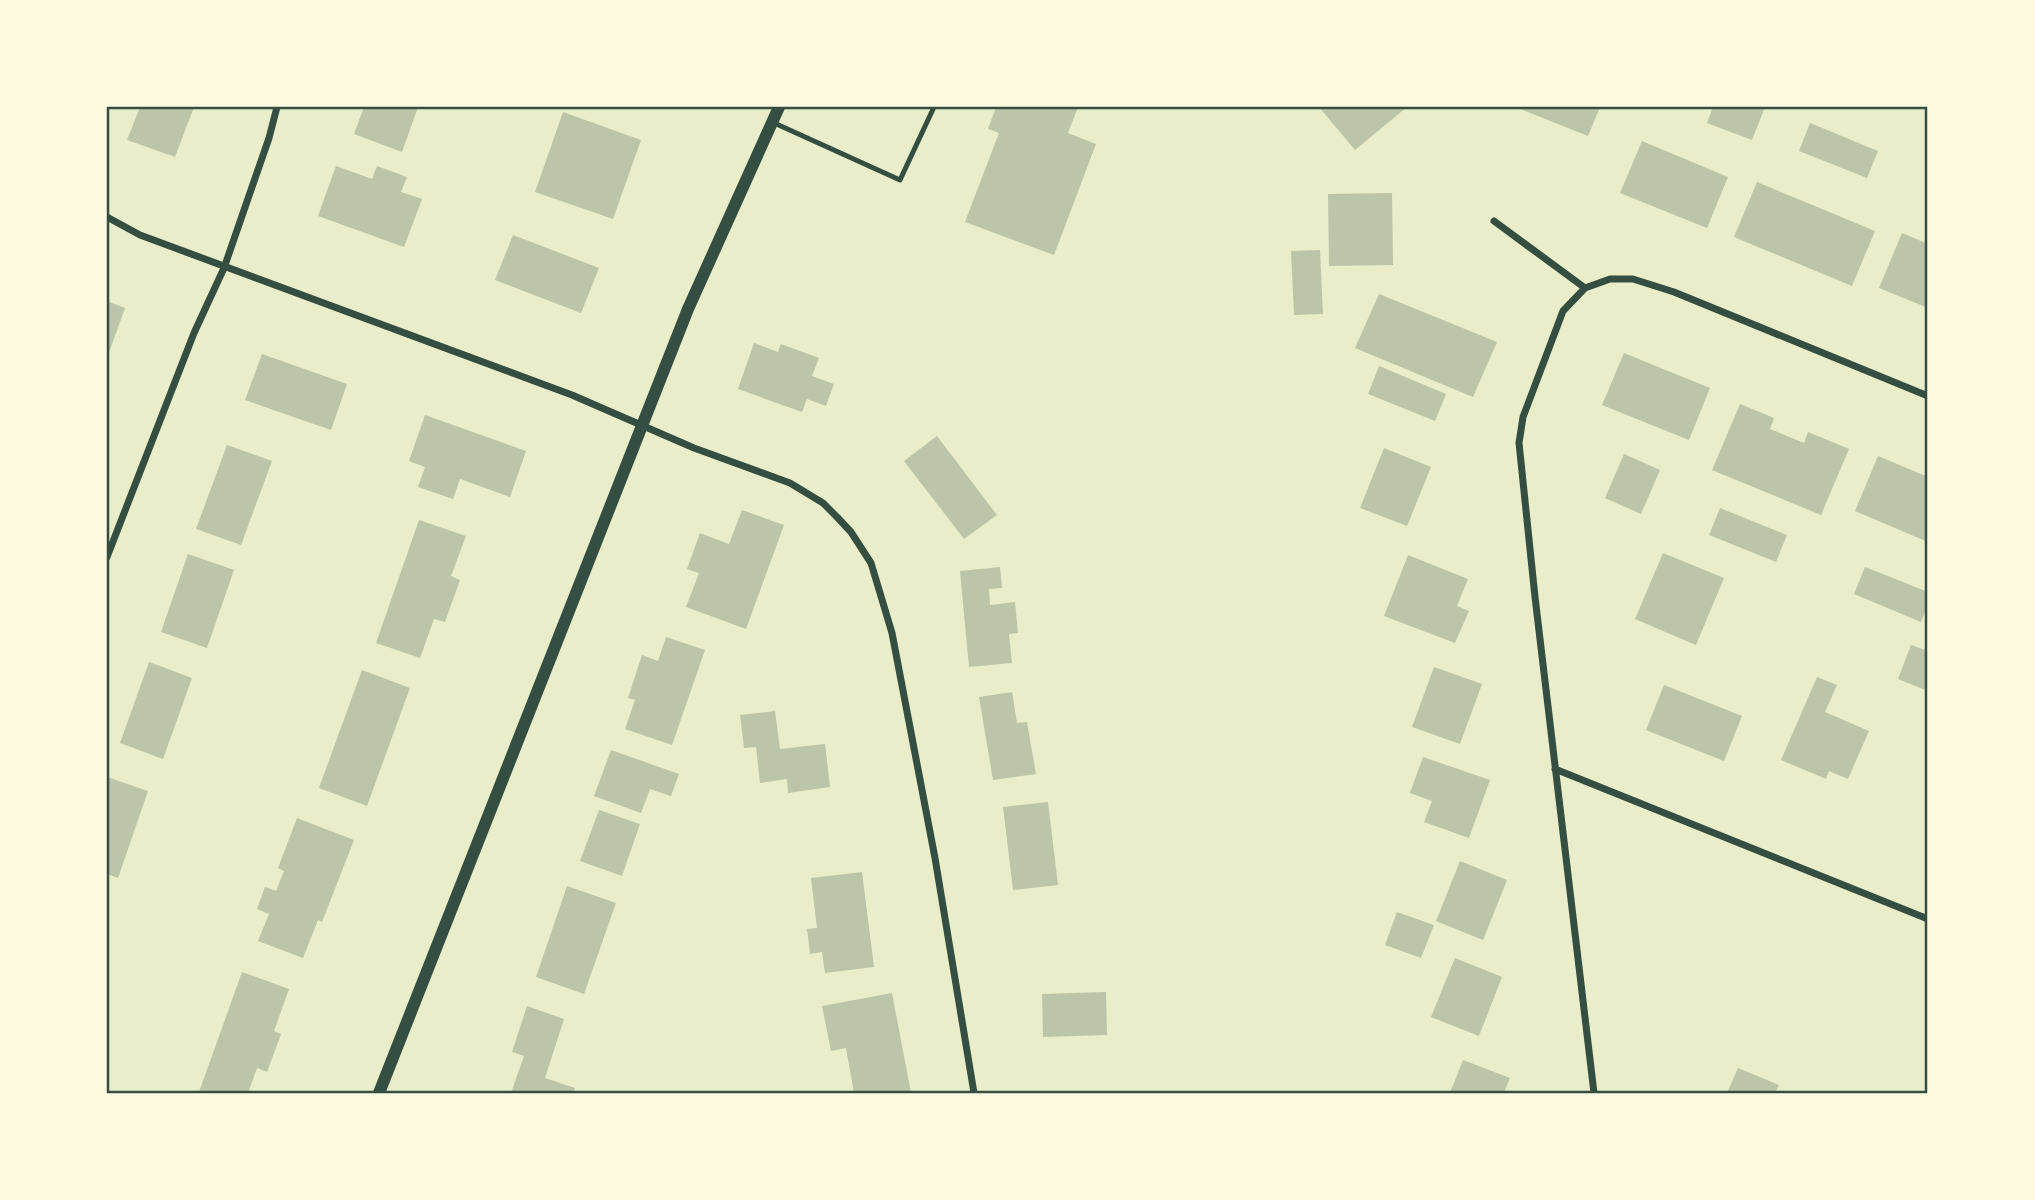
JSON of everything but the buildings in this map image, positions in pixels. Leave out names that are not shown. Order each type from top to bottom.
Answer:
[{"type":"street","points":[[107,557],[194,333],[224,268],[277,107]]},
{"type":"street","points":[[379,1093],[688,309],[779,107]]},
{"type":"street","points":[[107,217],[139,235],[572,395],[694,448],[790,483],[823,503],[837,517],[851,532],[871,563],[892,633],[935,858],[974,1093]]},
{"type":"street","points":[[1494,221],[1585,288]]},
{"type":"street","points":[[1594,1093],[1519,443],[1523,417],[1563,311],[1585,288],[1610,279],[1633,279],[1674,292],[1928,396]]},
{"type":"street","points":[[1555,769],[1928,919]]},
{"type":"lane","points":[[772,122],[900,180],[934,107]]}]
